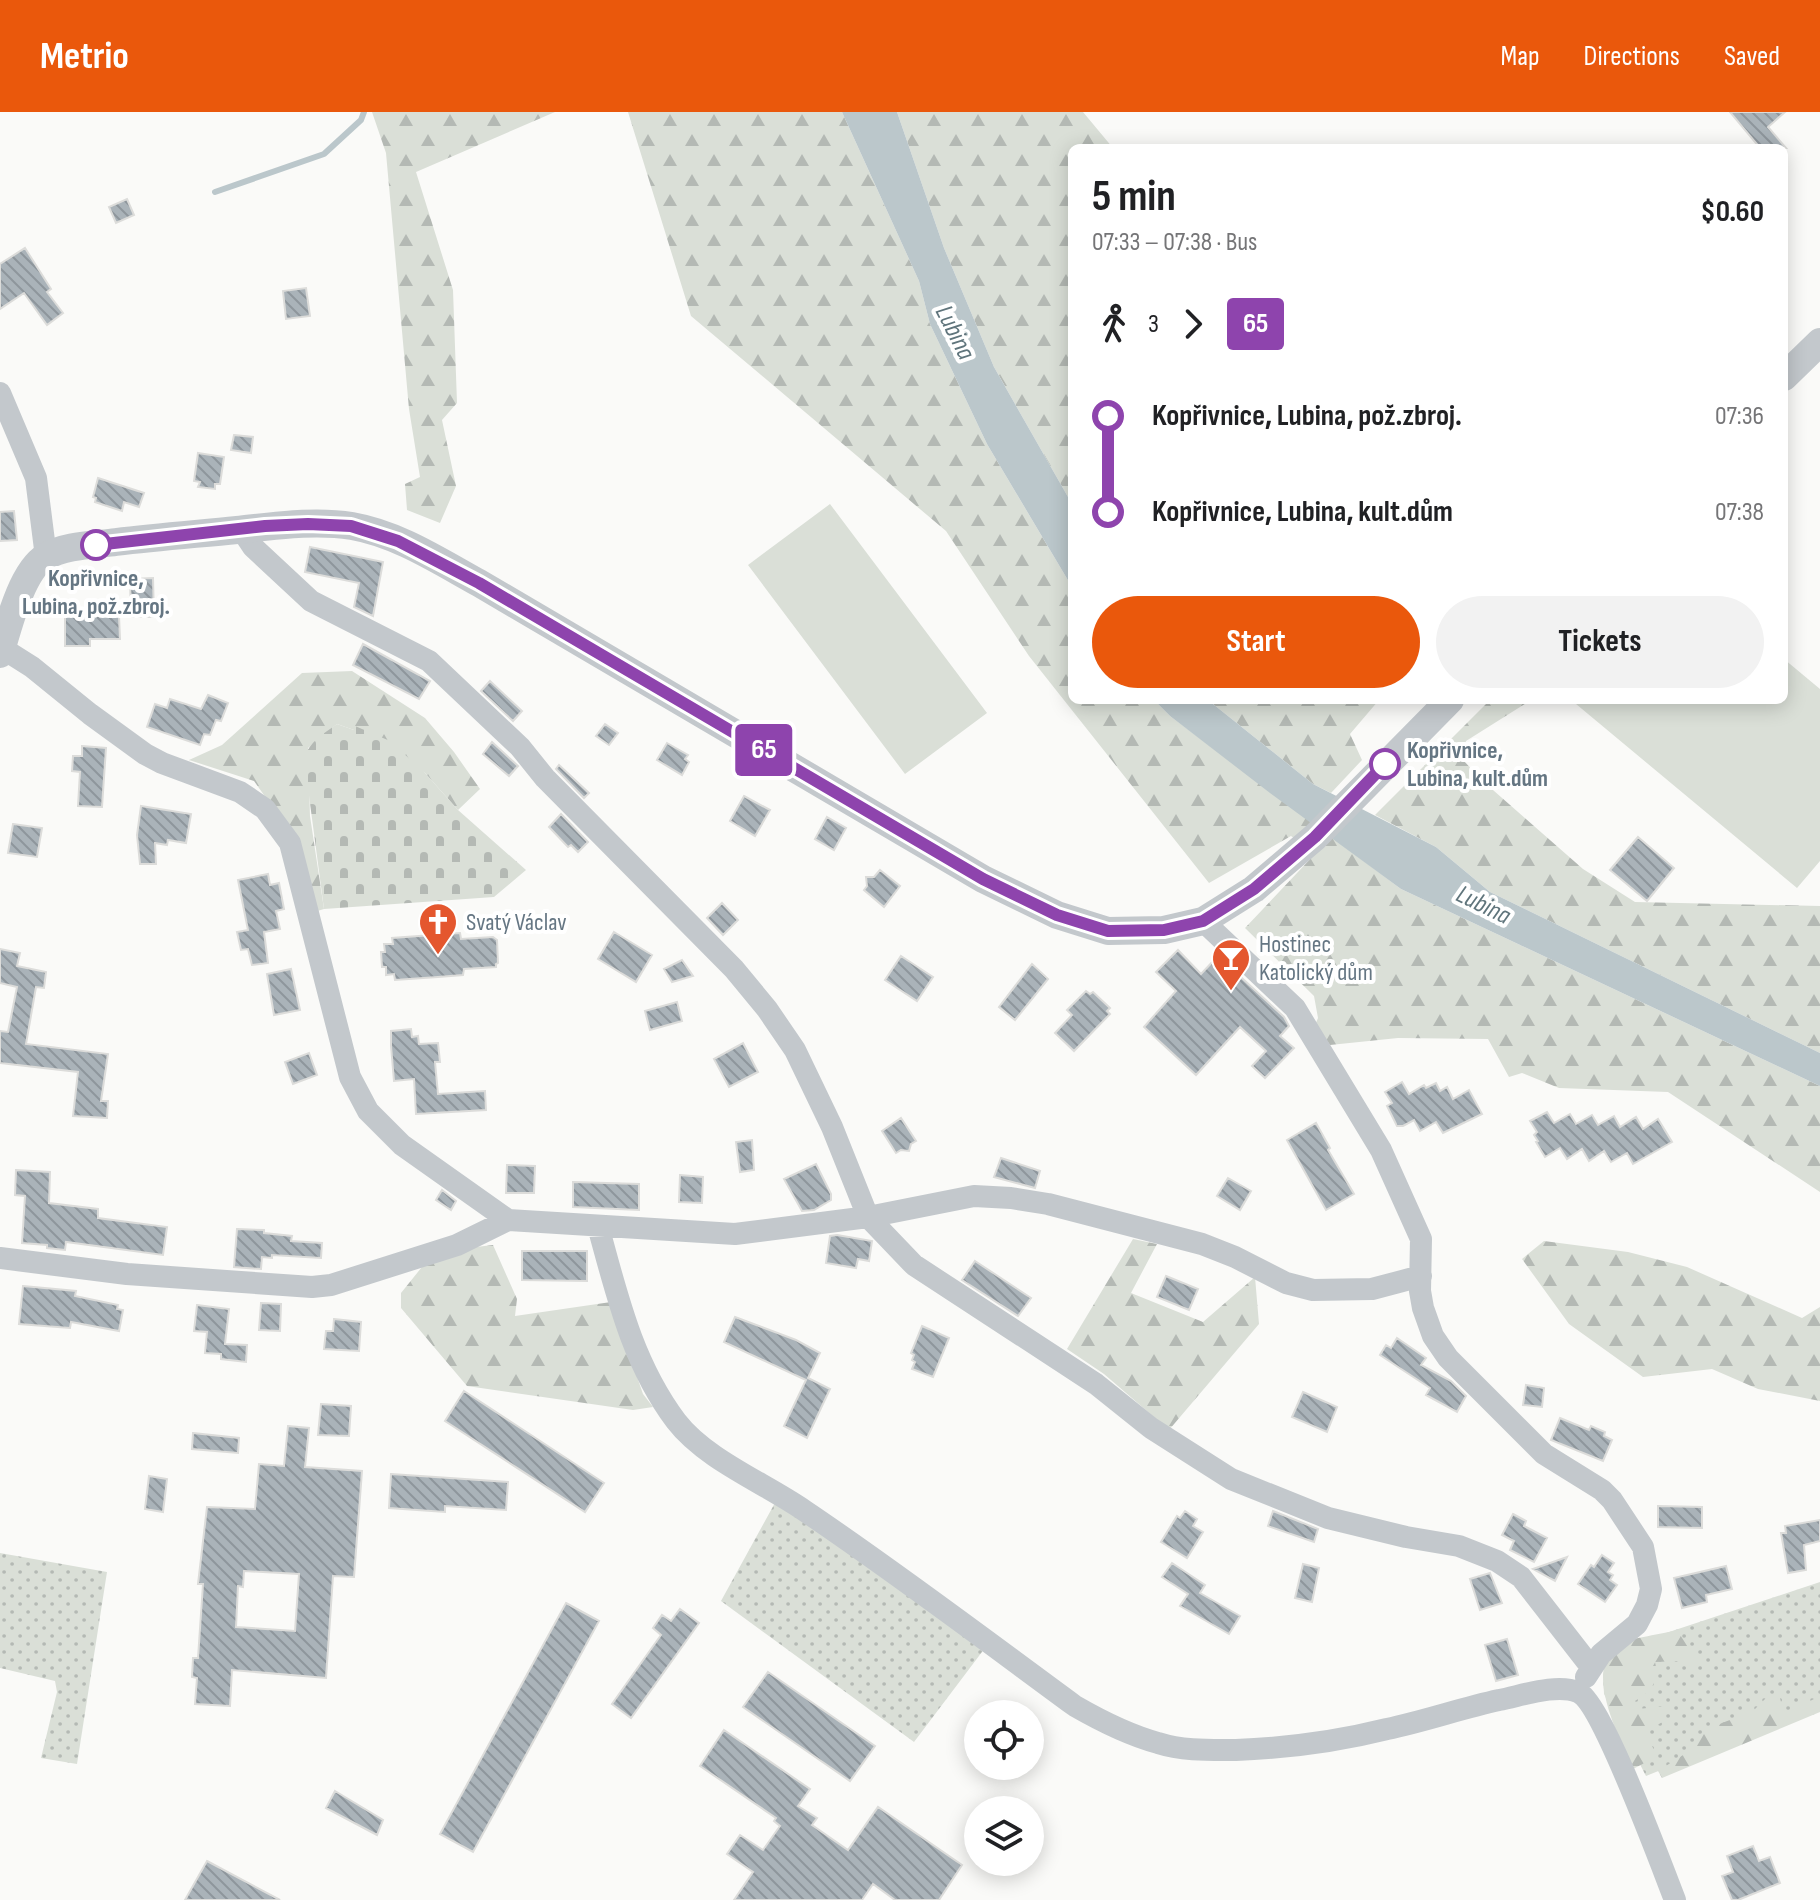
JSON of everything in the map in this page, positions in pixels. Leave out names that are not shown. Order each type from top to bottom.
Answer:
[{"type":"street","points":[[1788,373],[1820,342]]},
{"type":"street","points":[[5,403],[36,478],[46,557]]},
{"type":"street","points":[[508,1220],[386,1132],[361,1101],[344,1060],[290,843],[265,809],[240,792],[145,754],[32,667],[1,651],[22,588],[31,571],[46,557],[71,548],[241,529],[308,524],[340,525],[373,532],[398,541],[479,583],[983,879],[1057,915],[1091,927],[1125,932],[1164,930],[1203,921],[1254,889],[1315,837],[1446,704]]},
{"type":"street","points":[[241,529],[253,547],[311,601],[429,661],[520,747],[545,778],[689,923],[759,999],[795,1050],[832,1127],[868,1217],[914,1265],[1096,1384],[1151,1428],[1217,1472],[1317,1514],[1376,1531],[1459,1546],[1511,1569],[1521,1577],[1591,1667]]},
{"type":"street","points":[[1203,921],[1295,1008],[1381,1150],[1421,1239],[1423,1308],[1433,1336],[1448,1358],[1544,1454],[1602,1490],[1643,1547],[1651,1589],[1647,1605],[1637,1624],[1601,1654],[1578,1692]]},
{"type":"street","points":[[0,1258],[127,1274],[312,1287],[331,1285],[457,1245],[508,1220],[735,1234],[868,1217],[974,1196],[1048,1204],[1202,1244],[1286,1283],[1313,1290],[1372,1289],[1421,1276]]},
{"type":"street","points":[[598,1226],[619,1310],[633,1346],[662,1400],[692,1438],[862,1550],[1075,1706],[1159,1744],[1188,1749],[1255,1749],[1386,1730],[1485,1703],[1558,1689],[1578,1692],[1592,1705],[1607,1736],[1675,1900]]},
{"type":"green space","points":[[372,112],[555,112],[416,172],[453,290],[457,403],[442,420],[456,486],[440,523],[407,510],[405,484],[420,477],[409,409],[386,153]]},
{"type":"green space","points":[[628,112],[842,112],[919,281],[930,324],[987,444],[1068,580],[1068,704],[1158,704],[1401,889],[1820,1086],[1820,1192],[1668,1092],[1559,1088],[1522,1073],[1509,1077],[1488,1039],[1398,1038],[1330,1045],[1315,1025],[1318,1018],[1314,996],[1245,928],[1315,854],[1291,836],[1209,883],[1029,656],[946,531],[691,316]]},
{"type":"green space","points":[[897,112],[1083,112],[1110,144],[1068,144],[1068,497],[994,367],[944,248]]},
{"type":"green space","points":[[830,504],[987,713],[905,774],[748,565]]},
{"type":"green space","points":[[1788,662],[1820,689],[1820,861],[1797,888],[1576,704],[1788,704]]},
{"type":"green space","points":[[352,671],[425,718],[480,789],[458,810],[425,773],[354,730],[337,724],[308,748],[310,816],[324,909],[314,912],[298,843],[254,781],[189,760],[222,745],[302,673]]},
{"type":"green space","points":[[1213,704],[1376,704],[1350,734],[1362,760],[1331,793],[1313,784]]},
{"type":"green space","points":[[1486,704],[1525,704],[1466,741],[1462,759],[1583,869],[1635,902],[1820,906],[1820,1053],[1490,892],[1436,847],[1375,815]]},
{"type":"green space","points":[[337,724],[354,730],[355,726],[390,741],[425,773],[458,810],[526,870],[494,897],[324,909],[304,758],[313,742]]},
{"type":"green space","points":[[1133,1239],[1157,1244],[1131,1293],[1203,1322],[1255,1277],[1259,1324],[1169,1430],[1104,1374],[1067,1349]]},
{"type":"green space","points":[[1544,1241],[1628,1252],[1687,1267],[1802,1318],[1820,1307],[1820,1401],[1758,1389],[1712,1369],[1643,1377],[1569,1324],[1522,1259]]},
{"type":"green space","points":[[493,1245],[517,1299],[515,1316],[611,1302],[643,1394],[653,1407],[633,1410],[467,1386],[401,1308],[401,1293],[434,1252]]},
{"type":"green space","points":[[776,1501],[985,1648],[914,1742],[721,1601]]},
{"type":"green space","points":[[0,1553],[107,1572],[77,1764],[41,1758],[57,1692],[55,1681],[0,1668]]},
{"type":"green space","points":[[1820,1582],[1820,1706],[1646,1776],[1604,1694],[1603,1674],[1622,1643],[1657,1636]]},
{"type":"green space","points":[[1677,1630],[1696,1660],[1693,1671],[1678,1661],[1655,1662],[1653,1685],[1635,1701],[1638,1709],[1667,1706],[1664,1721],[1644,1733],[1658,1756],[1633,1769],[1607,1703],[1603,1685],[1604,1668],[1610,1654],[1622,1643]]},
{"type":"green space","points":[[1779,1694],[1784,1714],[1820,1696],[1820,1712],[1662,1778],[1658,1771],[1694,1748],[1704,1730],[1753,1711],[1769,1695]]},
{"type":"water","name":"Lubina","points":[[842,112],[897,112],[944,248],[994,367],[1068,497],[1068,580],[987,444],[930,324],[919,281]]},
{"type":"water","name":"Lubina","points":[[1158,704],[1213,704],[1313,784],[1436,847],[1490,892],[1820,1053],[1820,1086],[1401,889]]},
{"type":"building","points":[[1730,112],[1785,112],[1768,127],[1783,144],[1757,144]]},
{"type":"building","points":[[127,199],[134,215],[116,223],[109,207]]},
{"type":"building","points":[[25,248],[51,289],[47,292],[63,313],[47,325],[24,293],[0,309],[0,264]]},
{"type":"building","points":[[306,288],[310,316],[286,319],[283,291]]},
{"type":"building","points":[[234,435],[253,437],[251,453],[231,450]]},
{"type":"building","points":[[198,453],[224,457],[220,484],[215,484],[215,489],[198,487],[200,482],[194,481]]},
{"type":"building","points":[[98,478],[144,493],[139,507],[124,502],[122,511],[95,502],[96,498],[93,497]]},
{"type":"building","points":[[14,511],[17,540],[0,541],[0,512]]},
{"type":"building","points":[[310,547],[383,562],[373,616],[354,607],[359,583],[305,572]]},
{"type":"building","points":[[153,578],[154,617],[131,617],[130,579]]},
{"type":"building","points":[[65,616],[119,616],[120,639],[90,639],[90,646],[65,646]]},
{"type":"building","points":[[363,644],[430,681],[419,699],[353,665]]},
{"type":"building","points":[[490,681],[522,711],[513,721],[481,691]]},
{"type":"building","points":[[208,695],[228,703],[221,721],[216,720],[210,735],[204,734],[200,745],[147,727],[155,704],[167,708],[170,699],[201,709]]},
{"type":"building","points":[[605,724],[618,733],[609,745],[596,736]]},
{"type":"building","points":[[492,742],[518,766],[509,776],[483,754]]},
{"type":"building","points":[[667,743],[688,755],[685,759],[689,762],[682,775],[657,760]]},
{"type":"building","points":[[82,746],[106,748],[102,807],[78,806],[80,772],[72,771],[73,756],[82,756]]},
{"type":"building","points":[[559,765],[589,793],[584,798],[556,769]]},
{"type":"building","points":[[744,796],[770,810],[755,836],[730,821]]},
{"type":"building","points":[[141,806],[191,814],[186,843],[168,840],[167,845],[155,843],[156,864],[140,864],[137,835]]},
{"type":"building","points":[[561,814],[588,842],[578,852],[571,845],[568,847],[549,827]]},
{"type":"building","points":[[827,817],[846,828],[834,850],[815,839]]},
{"type":"building","points":[[13,824],[42,828],[37,857],[8,853]]},
{"type":"building","points":[[1638,837],[1674,868],[1647,901],[1610,870]]},
{"type":"building","points":[[880,870],[900,886],[884,907],[864,890],[866,877],[874,877]]},
{"type":"building","points":[[268,874],[270,885],[279,883],[284,909],[276,911],[280,929],[264,932],[268,963],[252,965],[248,949],[241,950],[237,932],[248,930],[238,880]]},
{"type":"building","points":[[722,903],[738,920],[723,935],[707,918]]},
{"type":"building","points":[[614,932],[652,955],[636,982],[598,959]]},
{"type":"building","name":"Svatý Václav","points":[[460,933],[461,939],[493,937],[497,940],[496,967],[464,969],[463,975],[395,980],[394,974],[386,975],[386,967],[382,967],[381,952],[385,952],[384,944],[393,944],[392,938]]},
{"type":"building","points":[[0,949],[20,953],[17,966],[46,972],[44,988],[36,987],[26,1044],[108,1054],[101,1101],[108,1101],[107,1118],[73,1116],[78,1072],[0,1063],[0,1031],[8,1032],[17,987],[0,983]]},
{"type":"building","points":[[1178,950],[1201,974],[1218,956],[1284,1017],[1289,1026],[1280,1036],[1294,1048],[1265,1078],[1252,1066],[1266,1051],[1240,1027],[1196,1075],[1144,1027],[1176,991],[1156,972]]},
{"type":"building","points":[[901,956],[933,977],[917,1001],[885,980]]},
{"type":"building","points":[[682,960],[693,976],[672,982],[664,969]]},
{"type":"building","points":[[1032,964],[1048,979],[1015,1020],[999,1007]]},
{"type":"building","points":[[291,969],[300,1010],[274,1015],[267,974]]},
{"type":"building","points":[[1086,991],[1090,994],[1093,992],[1110,1008],[1107,1011],[1110,1014],[1074,1051],[1055,1033],[1072,1015],[1067,1010]]},
{"type":"building","points":[[677,1002],[682,1021],[650,1030],[645,1011]]},
{"type":"building","points":[[411,1029],[412,1037],[418,1036],[419,1044],[438,1043],[440,1062],[435,1062],[438,1094],[485,1091],[486,1110],[416,1114],[414,1079],[394,1081],[391,1046],[391,1031]]},
{"type":"building","points":[[743,1043],[758,1072],[729,1087],[714,1059]]},
{"type":"building","points":[[309,1053],[317,1075],[293,1084],[285,1062]]},
{"type":"building","points":[[1402,1082],[1409,1094],[1424,1085],[1426,1088],[1436,1083],[1440,1091],[1447,1087],[1453,1099],[1469,1090],[1482,1114],[1443,1133],[1436,1122],[1420,1131],[1414,1120],[1397,1126],[1387,1106],[1392,1103],[1385,1092]]},
{"type":"building","points":[[1547,1112],[1554,1123],[1570,1114],[1576,1124],[1592,1115],[1598,1125],[1614,1116],[1620,1127],[1636,1117],[1643,1129],[1658,1119],[1672,1142],[1633,1164],[1627,1153],[1611,1162],[1604,1151],[1589,1161],[1582,1149],[1567,1159],[1560,1148],[1545,1157],[1536,1142],[1534,1135],[1537,1132],[1530,1121]]},
{"type":"building","points":[[901,1118],[916,1141],[909,1151],[896,1153],[882,1131]]},
{"type":"building","points":[[1316,1123],[1354,1194],[1326,1210],[1287,1140]]},
{"type":"building","points":[[752,1140],[754,1170],[740,1172],[736,1142]]},
{"type":"building","points":[[1001,1158],[1040,1171],[1035,1188],[994,1177]]},
{"type":"building","points":[[816,1164],[831,1200],[814,1210],[802,1211],[784,1179]]},
{"type":"building","points":[[507,1165],[535,1166],[534,1193],[506,1193]]},
{"type":"building","points":[[16,1170],[50,1172],[49,1203],[98,1209],[98,1218],[167,1227],[163,1255],[66,1242],[65,1250],[22,1243],[25,1196],[15,1195]]},
{"type":"building","points":[[680,1175],[703,1177],[702,1203],[679,1202]]},
{"type":"building","points":[[1228,1178],[1251,1191],[1240,1210],[1217,1196]]},
{"type":"building","points":[[573,1182],[639,1184],[639,1210],[573,1207]]},
{"type":"building","points":[[442,1190],[456,1201],[451,1210],[436,1200]]},
{"type":"building","points":[[237,1229],[264,1230],[264,1233],[292,1236],[291,1241],[322,1243],[321,1258],[272,1255],[272,1258],[262,1257],[261,1269],[234,1267]]},
{"type":"building","points":[[830,1236],[872,1241],[869,1261],[858,1259],[856,1268],[826,1263]]},
{"type":"building","points":[[522,1251],[587,1251],[587,1281],[522,1280]]},
{"type":"building","points":[[975,1261],[1031,1298],[1018,1316],[962,1280]]},
{"type":"building","points":[[1166,1276],[1198,1289],[1189,1310],[1157,1297]]},
{"type":"building","points":[[23,1286],[76,1291],[75,1296],[118,1305],[117,1309],[123,1310],[119,1331],[71,1322],[70,1328],[19,1324]]},
{"type":"building","points":[[261,1303],[281,1304],[280,1331],[259,1330]]},
{"type":"building","points":[[197,1305],[229,1309],[225,1344],[247,1345],[246,1362],[221,1359],[221,1354],[205,1353],[207,1332],[194,1331]]},
{"type":"building","points":[[735,1317],[796,1340],[820,1353],[808,1378],[830,1389],[807,1438],[784,1426],[806,1380],[724,1342]]},
{"type":"building","points":[[334,1319],[361,1322],[359,1351],[324,1349],[326,1331],[333,1331]]},
{"type":"building","points":[[922,1326],[949,1338],[933,1377],[912,1369],[915,1362],[911,1353]]},
{"type":"building","points":[[1397,1338],[1426,1358],[1421,1365],[1451,1381],[1466,1396],[1457,1412],[1426,1395],[1430,1388],[1380,1355],[1386,1345],[1391,1348]]},
{"type":"building","points":[[1526,1385],[1544,1388],[1542,1407],[1523,1405]]},
{"type":"building","points":[[464,1391],[604,1483],[585,1512],[445,1421]]},
{"type":"building","points":[[1303,1392],[1337,1407],[1327,1432],[1292,1417]]},
{"type":"building","points":[[321,1404],[351,1406],[349,1436],[318,1435]]},
{"type":"building","points":[[1560,1418],[1589,1430],[1591,1426],[1605,1432],[1604,1436],[1612,1440],[1603,1461],[1551,1440]]},
{"type":"building","points":[[288,1426],[309,1428],[305,1467],[362,1471],[354,1577],[333,1576],[326,1678],[232,1670],[230,1706],[195,1704],[197,1678],[192,1677],[193,1658],[198,1658],[203,1584],[198,1584],[207,1507],[255,1509],[259,1464],[284,1466]],"holes":[[[244,1571],[299,1574],[295,1631],[236,1627],[238,1586],[243,1587]]]},
{"type":"building","points":[[193,1433],[239,1438],[238,1453],[192,1449]]},
{"type":"building","points":[[391,1474],[508,1482],[506,1510],[445,1506],[445,1512],[389,1508]]},
{"type":"building","points":[[149,1476],[167,1479],[163,1512],[145,1509]]},
{"type":"building","points":[[1658,1506],[1702,1507],[1702,1528],[1658,1527]]},
{"type":"building","points":[[1185,1511],[1197,1519],[1193,1526],[1203,1532],[1187,1558],[1161,1542],[1177,1516],[1180,1518]]},
{"type":"building","points":[[1273,1511],[1318,1529],[1314,1542],[1268,1526]]},
{"type":"building","points":[[1513,1514],[1526,1521],[1524,1526],[1547,1538],[1534,1562],[1510,1550],[1514,1541],[1502,1535]]},
{"type":"building","points":[[1820,1520],[1820,1541],[1804,1545],[1806,1570],[1788,1573],[1781,1533],[1786,1533],[1785,1526]]},
{"type":"building","points":[[1602,1555],[1614,1563],[1608,1572],[1613,1575],[1610,1580],[1617,1585],[1605,1602],[1578,1584]]},
{"type":"building","points":[[1567,1557],[1555,1581],[1533,1569]]},
{"type":"building","points":[[1172,1563],[1205,1585],[1200,1593],[1240,1616],[1229,1634],[1180,1606],[1188,1594],[1162,1577]]},
{"type":"building","points":[[1303,1564],[1319,1568],[1312,1602],[1295,1598]]},
{"type":"building","points":[[1726,1566],[1732,1589],[1706,1595],[1707,1602],[1682,1608],[1674,1578]]},
{"type":"building","points":[[1490,1573],[1502,1603],[1480,1610],[1470,1579]]},
{"type":"building","points":[[566,1603],[599,1621],[473,1852],[440,1834]]},
{"type":"building","points":[[680,1609],[699,1623],[631,1718],[612,1704],[661,1635],[653,1628],[662,1615],[671,1621]]},
{"type":"building","points":[[1507,1639],[1518,1675],[1496,1681],[1485,1645]]},
{"type":"building","points":[[768,1672],[875,1746],[850,1781],[743,1707]]},
{"type":"building","points":[[724,1730],[810,1789],[798,1806],[817,1818],[812,1825],[848,1850],[878,1807],[962,1865],[939,1900],[895,1900],[873,1884],[862,1900],[734,1900],[753,1872],[727,1854],[740,1835],[763,1850],[780,1826],[774,1821],[776,1818],[700,1766]]},
{"type":"building","points":[[335,1791],[383,1820],[377,1835],[326,1808]]},
{"type":"building","points":[[1753,1846],[1759,1861],[1770,1857],[1780,1883],[1732,1900],[1722,1876],[1733,1872],[1727,1856]]},
{"type":"building","points":[[207,1861],[280,1900],[185,1900]]},
{"type":"waterway","points":[[215,192],[324,154],[361,120],[364,112]]},
{"type":"bus line","name":"65","points":[[96,545],[308,524],[351,526],[398,541],[479,583],[983,879],[1057,915],[1108,931],[1145,932],[1203,921],[1254,889],[1315,837],[1385,764]]},
{"type":"place","name":"Kopřivnice, Lubina, pož.zbroj.","points":[[96,545]]},
{"type":"place","name":"Kopřivnice, Lubina, kult.dům","points":[[1385,764]]},
{"type":"place","name":"Svatý Václav","points":[[438,956]]},
{"type":"place","name":"Hostinec Katolický dům","points":[[1231,992]]}]
